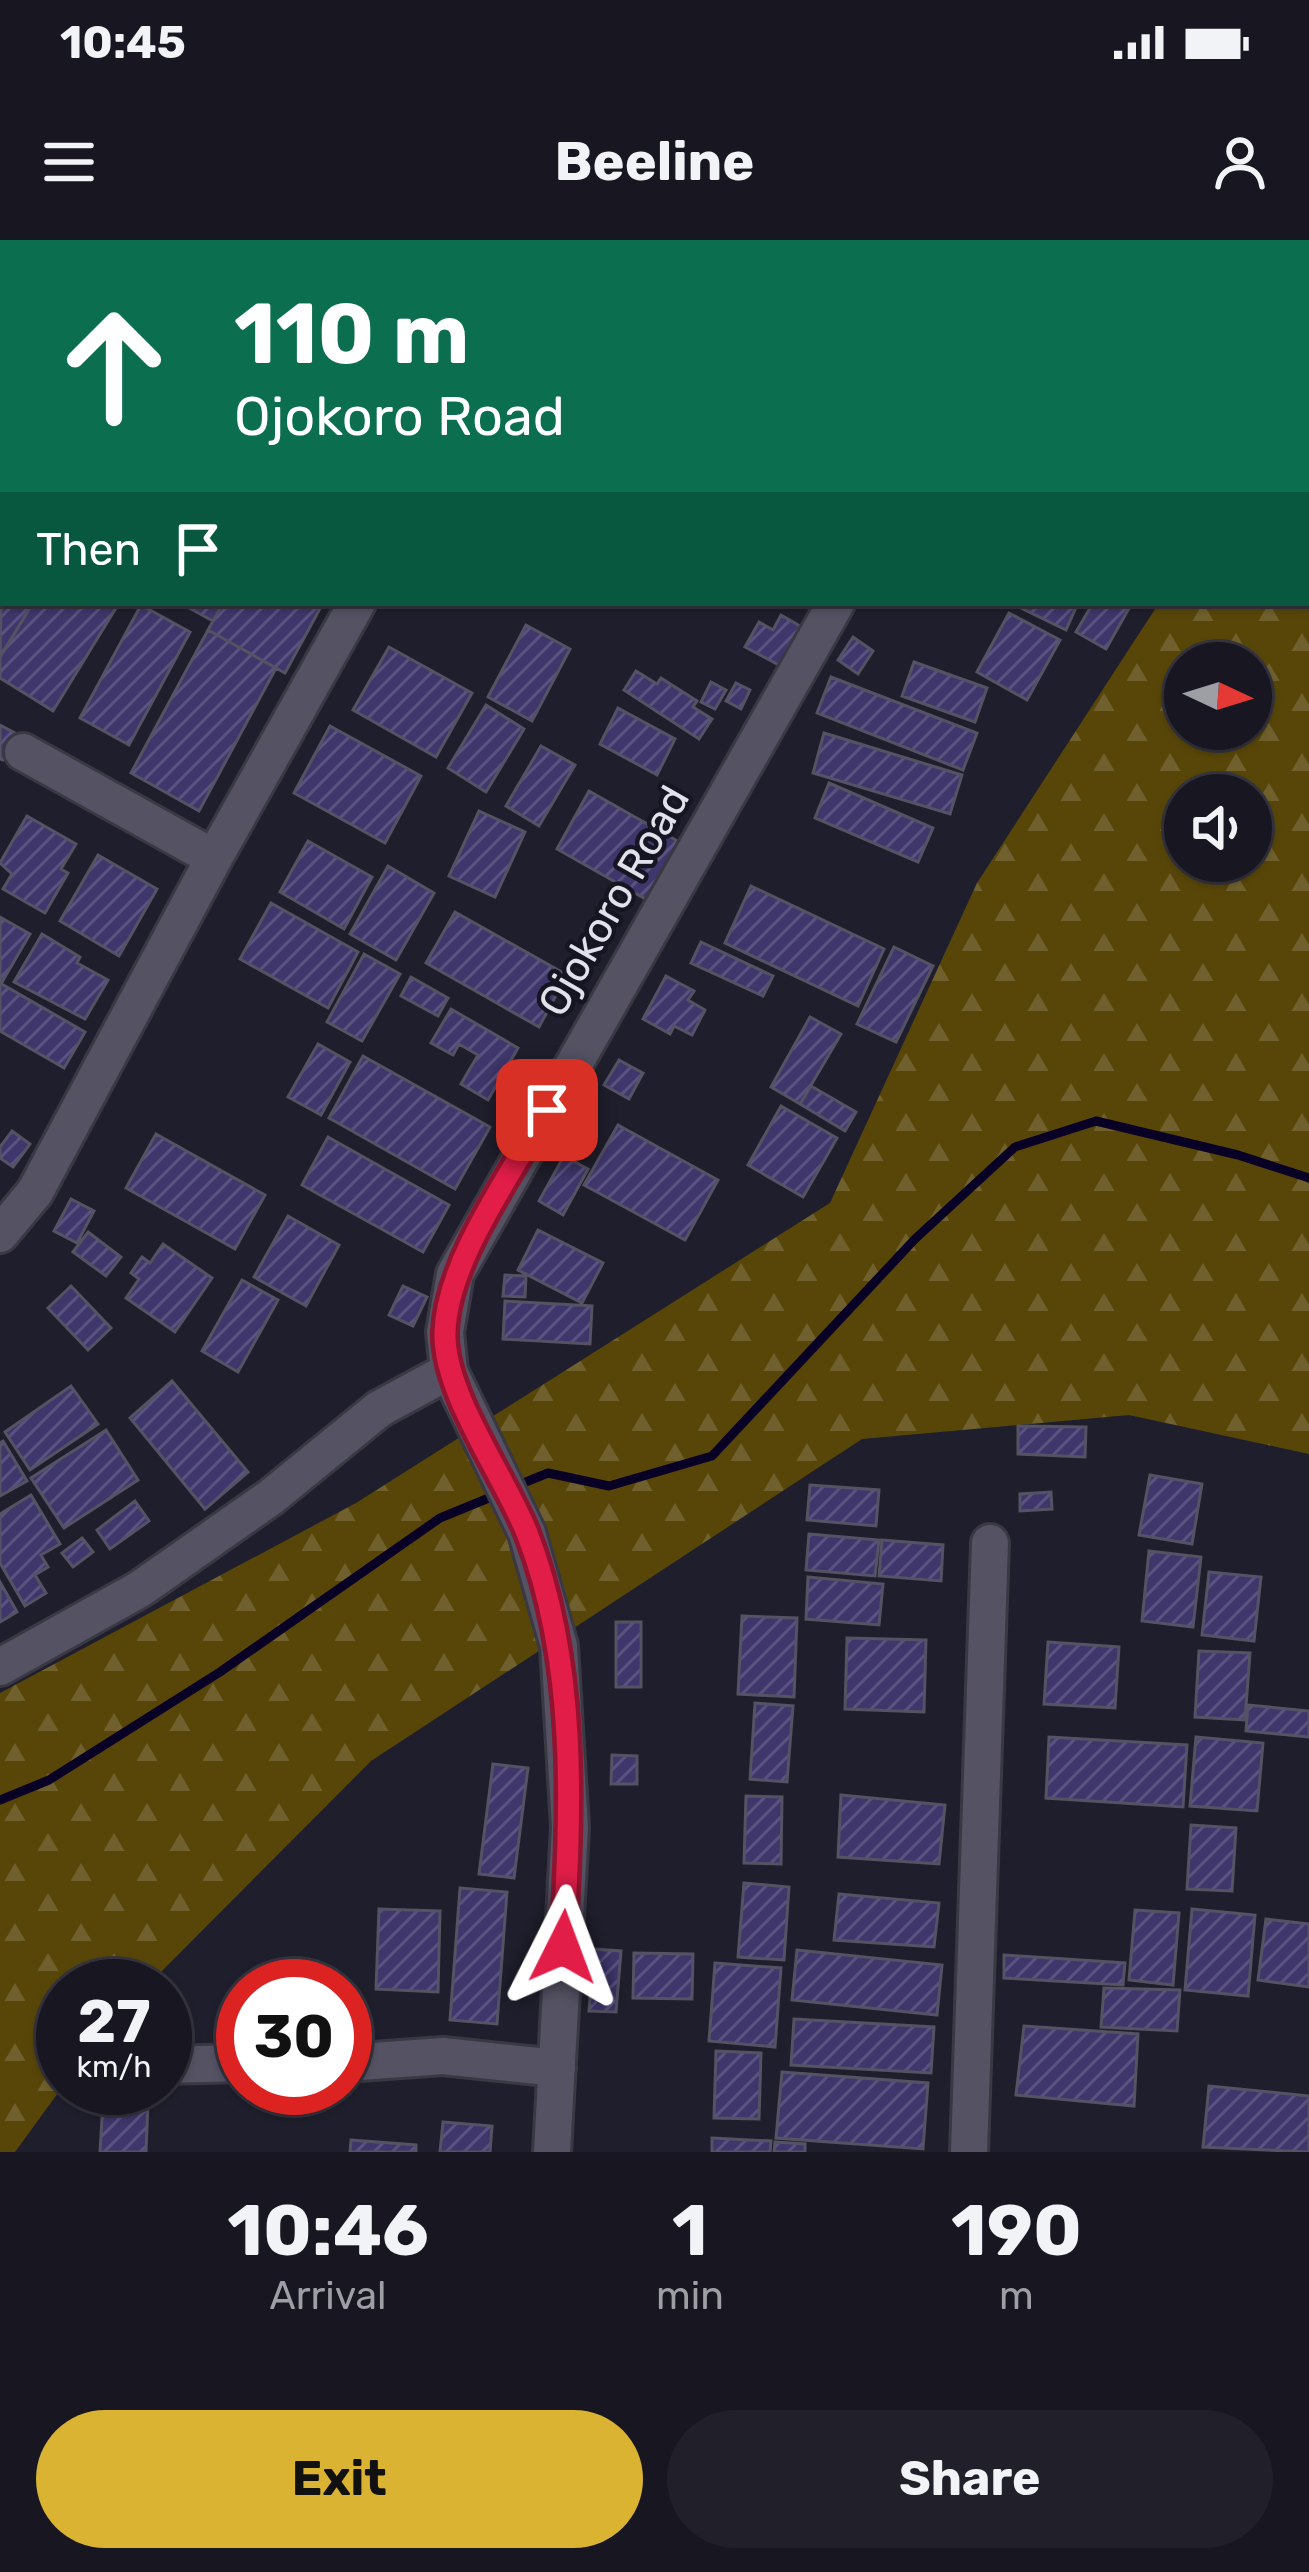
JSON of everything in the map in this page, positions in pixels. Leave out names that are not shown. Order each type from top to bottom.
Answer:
[{"type":"street","points":[[0,1234],[35,1192],[355,606]]},
{"type":"street","name":"Ojokoro Road","points":[[552,2152],[570,1827],[559,1646],[527,1533],[449,1371],[445,1332],[455,1274],[834,606]]},
{"type":"street","points":[[23,752],[214,858]]},
{"type":"street","points":[[0,1667],[140,1589],[271,1497],[379,1409],[449,1371]]},
{"type":"street","points":[[969,2152],[990,1543]]},
{"type":"street","points":[[372,2061],[443,2056],[557,2068]]},
{"type":"green space","points":[[1157,606],[1309,606],[1309,1454],[1129,1415],[862,1439],[371,1761],[174,1959],[36,1959],[36,2115],[42,2115],[15,2152],[0,2152],[0,1693],[356,1503],[830,1203],[977,883]]},
{"type":"building","points":[[1,606],[31,606],[0,657]]},
{"type":"building","points":[[31,606],[117,606],[53,711],[0,678],[0,657]]},
{"type":"building","points":[[140,606],[190,632],[129,745],[80,718]]},
{"type":"building","points":[[186,606],[221,606],[213,621]]},
{"type":"building","points":[[221,606],[321,606],[285,673],[208,630]]},
{"type":"building","points":[[1020,606],[1077,606],[1066,630]]},
{"type":"building","points":[[1091,606],[1130,606],[1106,649],[1076,632]]},
{"type":"building","points":[[1009,613],[1060,640],[1027,700],[977,672]]},
{"type":"building","points":[[781,615],[800,626],[779,665],[745,647],[759,622],[773,630]]},
{"type":"building","points":[[526,625],[570,649],[532,721],[488,697]]},
{"type":"building","points":[[208,630],[276,668],[199,811],[131,773]]},
{"type":"building","points":[[853,637],[873,651],[858,674],[838,660]]},
{"type":"building","points":[[389,647],[472,693],[436,757],[353,710]]},
{"type":"building","points":[[914,662],[987,688],[975,722],[902,696]]},
{"type":"building","points":[[636,671],[657,684],[661,678],[697,701],[693,707],[712,719],[699,739],[624,690]]},
{"type":"building","points":[[831,677],[977,733],[963,770],[817,713]]},
{"type":"building","points":[[711,682],[726,690],[715,709],[701,702]]},
{"type":"building","points":[[736,683],[750,690],[741,709],[726,701]]},
{"type":"building","points":[[486,705],[524,729],[486,792],[448,768]]},
{"type":"building","points":[[618,708],[675,739],[657,775],[600,744]]},
{"type":"building","points":[[0,725],[17,734],[3,760],[0,759]]},
{"type":"building","points":[[330,726],[421,776],[385,843],[294,793]]},
{"type":"building","points":[[824,733],[962,775],[950,814],[813,773]]},
{"type":"building","points":[[541,746],[575,765],[539,826],[506,806]]},
{"type":"building","points":[[829,783],[933,828],[918,862],[815,818]]},
{"type":"building","points":[[589,791],[681,843],[649,901],[557,849]]},
{"type":"building","points":[[479,811],[525,832],[495,897],[449,876]]},
{"type":"building","points":[[27,816],[76,844],[61,869],[68,873],[45,913],[3,889],[12,874],[0,863]]},
{"type":"building","points":[[308,841],[372,877],[344,929],[280,892]]},
{"type":"building","points":[[98,855],[157,889],[119,956],[60,921]]},
{"type":"building","points":[[388,866],[434,893],[396,960],[350,934]]},
{"type":"building","points":[[751,886],[884,949],[858,1006],[725,943]]},
{"type":"building","points":[[271,903],[358,952],[328,1008],[240,959]]},
{"type":"building","points":[[455,912],[567,975],[539,1027],[426,963]]},
{"type":"building","points":[[0,917],[30,934],[2,982],[0,981]]},
{"type":"building","points":[[42,934],[80,957],[77,963],[108,980],[85,1019],[14,982]]},
{"type":"building","points":[[701,942],[773,976],[763,996],[691,963]]},
{"type":"building","points":[[894,947],[933,966],[896,1042],[857,1024]]},
{"type":"building","points":[[364,954],[400,974],[362,1041],[327,1022]]},
{"type":"building","points":[[666,976],[694,991],[688,1000],[705,1010],[692,1035],[674,1026],[670,1034],[643,1019]]},
{"type":"building","points":[[411,977],[448,998],[438,1016],[401,996]]},
{"type":"building","points":[[0,983],[85,1032],[64,1068],[0,1031]]},
{"type":"building","points":[[451,1009],[518,1048],[488,1100],[461,1084],[478,1055],[459,1044],[453,1055],[431,1043]]},
{"type":"building","points":[[810,1017],[841,1034],[800,1104],[771,1087]]},
{"type":"building","points":[[318,1044],[350,1062],[321,1115],[288,1097]]},
{"type":"building","points":[[363,1056],[490,1127],[455,1189],[329,1118]]},
{"type":"building","points":[[619,1060],[643,1073],[629,1099],[604,1085]]},
{"type":"building","points":[[811,1086],[856,1112],[845,1131],[800,1104]]},
{"type":"building","points":[[781,1106],[837,1138],[803,1197],[748,1165]]},
{"type":"building","points":[[618,1125],[718,1180],[685,1240],[584,1185]]},
{"type":"building","points":[[12,1131],[30,1144],[13,1167],[0,1158],[0,1147]]},
{"type":"building","points":[[156,1134],[265,1195],[235,1249],[126,1188]]},
{"type":"building","points":[[328,1137],[449,1205],[423,1252],[302,1185]]},
{"type":"building","points":[[564,1156],[588,1169],[563,1215],[539,1201]]},
{"type":"building","points":[[71,1199],[94,1211],[77,1243],[54,1231]]},
{"type":"building","points":[[288,1216],[339,1245],[306,1306],[254,1277]]},
{"type":"building","points":[[538,1230],[603,1263],[582,1303],[518,1270]]},
{"type":"building","points":[[88,1232],[121,1257],[106,1276],[73,1252]]},
{"type":"building","points":[[163,1244],[212,1278],[175,1332],[126,1298],[139,1279],[131,1273],[142,1257],[150,1263]]},
{"type":"building","points":[[505,1275],[526,1276],[525,1297],[503,1296]]},
{"type":"building","points":[[242,1280],[278,1300],[238,1372],[202,1351]]},
{"type":"building","points":[[71,1286],[111,1328],[88,1350],[48,1308]]},
{"type":"building","points":[[403,1286],[427,1297],[413,1326],[389,1315]]},
{"type":"building","points":[[505,1301],[592,1306],[590,1344],[503,1339]]},
{"type":"building","points":[[172,1381],[248,1472],[205,1509],[130,1418]]},
{"type":"building","points":[[71,1386],[98,1424],[30,1470],[5,1432]]},
{"type":"building","points":[[1018,1426],[1086,1427],[1085,1457],[1018,1454]]},
{"type":"building","points":[[106,1430],[138,1480],[64,1528],[31,1478]]},
{"type":"building","points":[[3,1441],[27,1481],[0,1496],[0,1443]]},
{"type":"building","points":[[1150,1475],[1202,1484],[1192,1544],[1139,1535]]},
{"type":"building","points":[[810,1485],[879,1490],[876,1526],[807,1520]]},
{"type":"building","points":[[1051,1492],[1052,1509],[1020,1511],[1020,1494]]},
{"type":"building","points":[[31,1495],[60,1544],[41,1555],[48,1567],[35,1575],[46,1593],[25,1606],[0,1563],[0,1514]]},
{"type":"building","points":[[135,1501],[149,1521],[110,1549],[97,1530]]},
{"type":"building","points":[[809,1534],[879,1540],[875,1576],[806,1570]]},
{"type":"building","points":[[82,1538],[93,1552],[73,1567],[62,1553]]},
{"type":"building","points":[[882,1540],[943,1545],[941,1581],[879,1576]]},
{"type":"building","points":[[1149,1551],[1201,1557],[1193,1627],[1142,1621]]},
{"type":"building","points":[[1209,1572],[1261,1577],[1254,1641],[1202,1635]]},
{"type":"building","points":[[808,1577],[883,1584],[879,1625],[806,1619]]},
{"type":"building","points":[[0,1582],[17,1612],[0,1622]]},
{"type":"building","points":[[742,1616],[797,1618],[794,1697],[738,1694]]},
{"type":"building","points":[[616,1622],[641,1622],[641,1687],[616,1687]]},
{"type":"building","points":[[847,1638],[926,1640],[924,1712],[845,1709]]},
{"type":"building","points":[[1048,1642],[1119,1647],[1115,1708],[1044,1704]]},
{"type":"building","points":[[1199,1651],[1250,1653],[1245,1720],[1195,1717]]},
{"type":"building","points":[[755,1703],[793,1706],[787,1782],[750,1779]]},
{"type":"building","points":[[1248,1705],[1309,1711],[1309,1737],[1246,1731]]},
{"type":"building","points":[[1049,1737],[1187,1745],[1183,1807],[1046,1798]]},
{"type":"building","points":[[1196,1737],[1263,1743],[1257,1811],[1190,1806]]},
{"type":"building","points":[[612,1755],[637,1756],[637,1784],[611,1784]]},
{"type":"building","points":[[493,1764],[528,1768],[514,1878],[479,1874]]},
{"type":"building","points":[[841,1795],[945,1805],[939,1864],[838,1857]]},
{"type":"building","points":[[746,1796],[782,1797],[781,1864],[744,1863]]},
{"type":"building","points":[[1191,1825],[1236,1828],[1232,1891],[1187,1889]]},
{"type":"building","points":[[744,1883],[789,1887],[784,1960],[738,1957]]},
{"type":"building","points":[[460,1888],[507,1892],[497,2024],[450,2020]]},
{"type":"building","points":[[839,1894],[939,1903],[934,1947],[834,1940]]},
{"type":"building","points":[[379,1909],[440,1911],[438,1992],[376,1989]]},
{"type":"building","points":[[1192,1909],[1255,1915],[1248,1996],[1185,1990]]},
{"type":"building","points":[[1135,1910],[1179,1913],[1173,1985],[1129,1980]]},
{"type":"building","points":[[1266,1919],[1309,1924],[1309,1987],[1258,1980]]},
{"type":"building","points":[[594,1949],[621,1951],[616,2012],[589,2011]]},
{"type":"building","points":[[797,1950],[942,1965],[937,2015],[792,2000]]},
{"type":"building","points":[[634,1953],[693,1954],[692,1999],[633,1998]]},
{"type":"building","points":[[1004,1955],[1125,1963],[1123,1985],[1004,1978]]},
{"type":"building","points":[[715,1963],[781,1968],[775,2047],[709,2041]]},
{"type":"building","points":[[1104,1988],[1180,1990],[1177,2031],[1101,2027]]},
{"type":"building","points":[[794,2019],[934,2027],[931,2073],[791,2065]]},
{"type":"building","points":[[1024,2026],[1138,2034],[1134,2106],[1016,2095]]},
{"type":"building","points":[[716,2051],[761,2053],[759,2119],[714,2118]]},
{"type":"building","points":[[782,2072],[928,2083],[923,2149],[776,2138]]},
{"type":"building","points":[[1209,2086],[1309,2096],[1309,2152],[1203,2147]]},
{"type":"building","points":[[102,2115],[148,2115],[146,2152],[100,2152]]},
{"type":"building","points":[[443,2122],[492,2126],[490,2152],[440,2152]]},
{"type":"building","points":[[712,2138],[771,2141],[770,2152],[712,2152]]},
{"type":"building","points":[[351,2140],[416,2145],[416,2152],[350,2152]]},
{"type":"building","points":[[775,2142],[805,2144],[805,2152],[774,2152]]},
{"type":"waterway","points":[[516,1486],[548,1473],[609,1486],[712,1456],[915,1239],[1015,1147],[1096,1121],[1238,1155],[1309,1178]]},
{"type":"waterway","points":[[0,1800],[49,1780],[220,1672],[440,1518],[501,1493]]},
{"type":"route","points":[[547,1110],[455,1274],[445,1332],[449,1371],[527,1533],[559,1646],[570,1827],[563,1947]]}]
